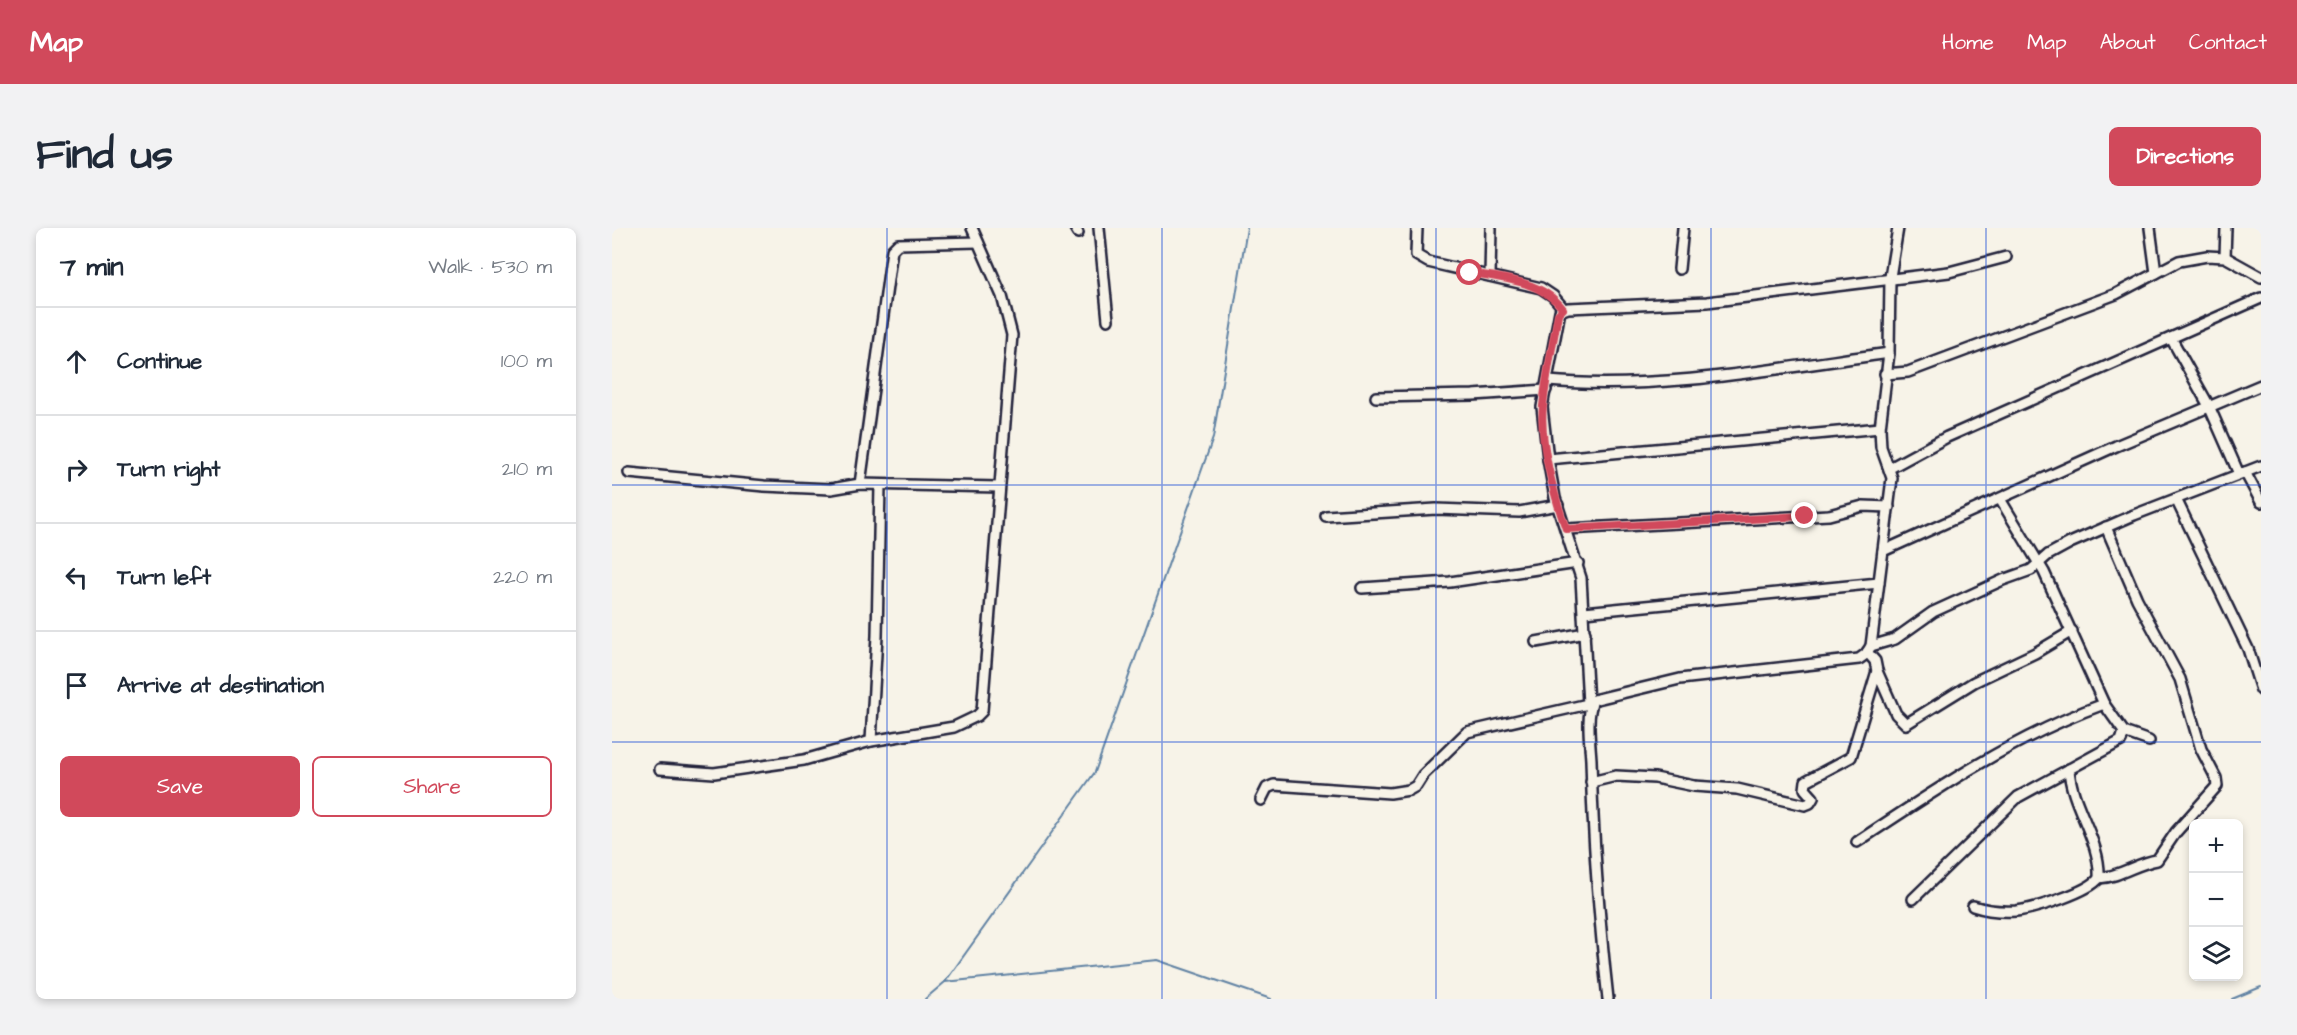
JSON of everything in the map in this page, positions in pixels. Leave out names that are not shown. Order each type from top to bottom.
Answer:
[{"type":"street","points":[[660,769],[714,773],[804,760],[871,741],[954,727],[977,716],[982,711],[1012,335],[1002,296],[972,228]]},
{"type":"street","points":[[1099,228],[1108,320]]},
{"type":"street","points":[[1417,228],[1416,255],[1451,269],[1541,288],[1553,296],[1563,309]]},
{"type":"street","points":[[1490,276],[1491,228]]},
{"type":"street","points":[[1679,269],[1683,228]]},
{"type":"street","points":[[1898,228],[1890,278],[1889,353],[1880,428],[1881,447],[1892,478],[1869,649],[1875,661],[1876,671],[1896,714],[1906,724],[1974,682],[2035,653],[2072,631]]},
{"type":"street","points":[[2150,228],[2156,273]]},
{"type":"street","points":[[2225,257],[2226,228]]},
{"type":"street","points":[[860,484],[892,250],[898,244],[978,242]]},
{"type":"street","points":[[1885,374],[1908,372],[2116,294],[2179,261],[2207,256],[2225,257],[2261,277]]},
{"type":"street","points":[[1608,999],[1598,910],[1584,612],[1578,563],[1558,505],[1548,459],[1542,407],[1558,314],[1563,309],[1707,302],[1949,272],[2006,257]]},
{"type":"street","points":[[1890,468],[1937,441],[2261,298]]},
{"type":"street","points":[[2171,338],[2209,406],[2242,473],[2261,502]]},
{"type":"street","points":[[1376,396],[1473,395],[1547,386],[1725,376],[1889,353]]},
{"type":"street","points":[[1883,551],[2261,385]]},
{"type":"street","points":[[1548,459],[1880,428]]},
{"type":"street","points":[[1261,800],[1267,788],[1274,785],[1390,793],[1409,790],[1416,786],[1423,775],[1467,732],[1589,705],[1597,698],[1680,679],[1858,659],[1869,649],[1895,639],[1933,612],[2003,580],[2031,570],[2070,543],[2176,498],[2224,482],[2261,466]]},
{"type":"street","points":[[628,473],[831,489],[860,484],[999,487]]},
{"type":"street","points":[[871,741],[877,636],[880,485]]},
{"type":"street","points":[[2176,498],[2247,648],[2261,690]]},
{"type":"street","points":[[2000,499],[2039,564],[2104,704],[2124,732],[2149,741]]},
{"type":"street","points":[[1326,516],[1436,509],[1519,512],[1558,505]]},
{"type":"street","points":[[1566,529],[1828,515],[1863,506],[1889,507]]},
{"type":"street","points":[[2099,878],[2112,877],[2143,862],[2157,860],[2176,832],[2217,786],[2216,778],[2201,749],[2181,679],[2137,599],[2106,527]]},
{"type":"street","points":[[1362,588],[1450,582],[1578,563]]},
{"type":"street","points":[[1584,612],[1879,583]]},
{"type":"street","points":[[1536,642],[1585,633]]},
{"type":"street","points":[[1591,782],[1616,776],[1643,776],[1694,786],[1737,789],[1805,806],[1813,798],[1805,789],[1806,781],[1845,762],[1855,750],[1876,671]]},
{"type":"street","points":[[1857,842],[1917,802],[2015,743],[2070,716],[2104,704]]},
{"type":"street","points":[[1913,899],[2018,796],[2121,741],[2124,732]]},
{"type":"street","points":[[1973,906],[1990,912],[2018,911],[2083,891],[2094,885],[2099,878],[2088,831],[2070,783],[2069,769]]},
{"type":"waterway","points":[[925,999],[945,982],[1095,772],[1213,438],[1247,228]]},
{"type":"waterway","points":[[945,982],[1157,960],[1271,999]]},
{"type":"waterway","points":[[2232,999],[2261,987]]},
{"type":"route","points":[[1470,273],[1541,288],[1553,296],[1563,309],[1558,314],[1542,407],[1555,498],[1566,529],[1805,516]]}]
